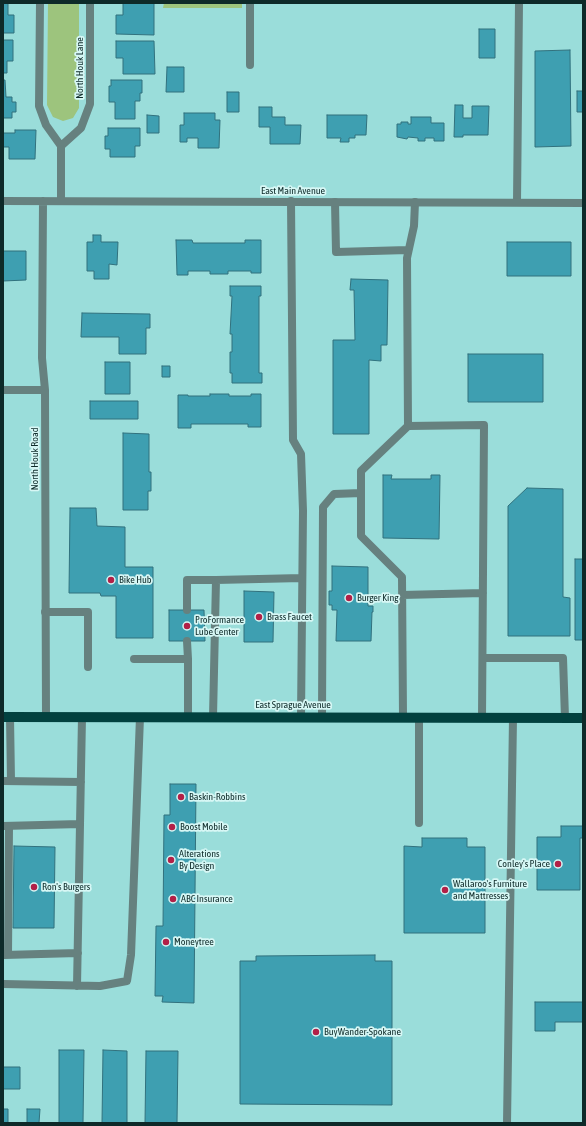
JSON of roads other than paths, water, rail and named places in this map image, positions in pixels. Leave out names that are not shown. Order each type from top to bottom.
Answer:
[{"type":"main road","name":"East Sprague Avenue","points":[[7,717],[583,718]]},
{"type":"street","points":[[40,3],[39,106],[46,125],[61,146],[61,201]]},
{"type":"street","name":"North Houk Lane","points":[[61,146],[81,128],[90,104],[90,3]]},
{"type":"street","points":[[250,3],[250,65]]},
{"type":"street","points":[[517,202],[519,3]]},
{"type":"street","name":"East Main Avenue","points":[[3,201],[583,202]]},
{"type":"street","name":"North Houk Road","points":[[43,201],[42,358],[45,390],[46,717]]},
{"type":"street","points":[[291,201],[293,440],[301,454],[303,511],[301,717]]},
{"type":"street","points":[[336,202],[336,252],[408,250]]},
{"type":"street","points":[[408,426],[407,258],[414,226],[416,202]]},
{"type":"street","points":[[3,390],[45,390]]},
{"type":"street","points":[[403,717],[402,577],[361,536],[361,471],[408,426],[484,425],[482,718]]},
{"type":"street","points":[[322,717],[323,507],[334,494],[361,493]]},
{"type":"street","points":[[187,610],[187,580],[302,578]]},
{"type":"street","points":[[213,717],[216,580]]},
{"type":"street","points":[[402,595],[483,593]]},
{"type":"street","points":[[45,612],[88,612],[88,667]]},
{"type":"street","points":[[187,641],[188,717]]},
{"type":"street","points":[[134,658],[188,659]]},
{"type":"street","points":[[483,658],[563,658],[565,718]]},
{"type":"street","points":[[7,717],[7,782],[81,782]]},
{"type":"street","points":[[77,986],[82,717]]},
{"type":"street","points":[[3,984],[100,986],[127,980],[131,955],[140,717]]},
{"type":"street","points":[[419,717],[419,823]]},
{"type":"street","points":[[506,1123],[513,718]]},
{"type":"street","points":[[78,953],[6,955],[6,826],[80,824]]},
{"type":"place","name":"Bike Hub","points":[[111,580]]},
{"type":"place","name":"Burger King","points":[[349,598]]},
{"type":"place","name":"Brass Faucet","points":[[259,617]]},
{"type":"place","name":"ProFormance Lube Center","points":[[187,626]]},
{"type":"place","name":"Baskin-Robbins","points":[[181,797]]},
{"type":"place","name":"Boost Mobile","points":[[172,827]]},
{"type":"place","name":"Alterations By Design","points":[[171,860]]},
{"type":"place","name":"Conley's Place","points":[[558,864]]},
{"type":"place","name":"Ron's Burgers","points":[[34,887]]},
{"type":"place","name":"Wallaroo's Furniture and Mattresses","points":[[445,890]]},
{"type":"place","name":"ABC Insurance","points":[[173,899]]},
{"type":"place","name":"Moneytree","points":[[166,942]]},
{"type":"place","name":"BuyWander-Spokane","points":[[316,1032]]}]
